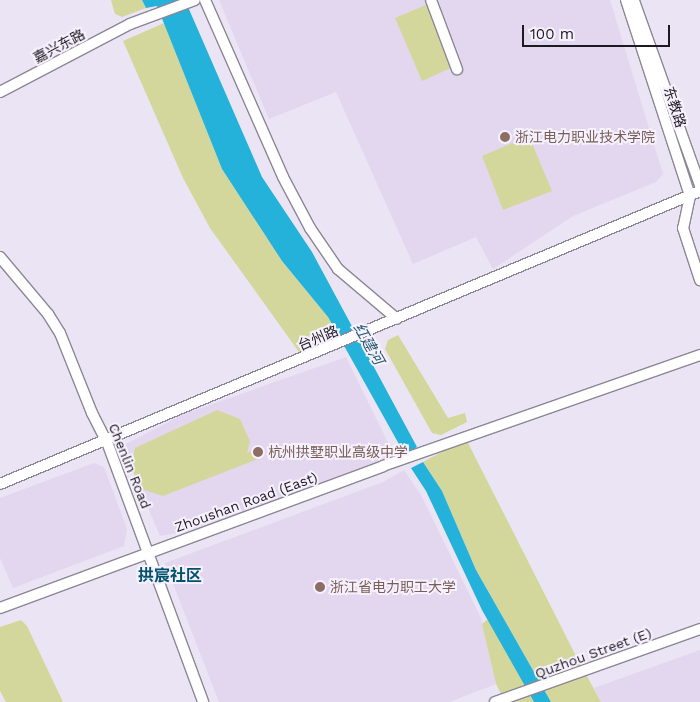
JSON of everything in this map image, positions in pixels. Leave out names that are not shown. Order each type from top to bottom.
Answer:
[{"type":"street","name":"嘉兴东路","points":[[0,92],[130,24],[195,0]]},
{"type":"street","points":[[205,0],[283,176],[310,228],[338,269],[397,319]]},
{"type":"street","points":[[431,0],[457,69]]},
{"type":"street","name":"东教路","points":[[626,0],[690,196]]},
{"type":"street","name":"东教路","points":[[634,0],[700,186]]},
{"type":"street","name":"台州路","points":[[0,484],[107,442],[700,191]]},
{"type":"street","points":[[690,196],[683,228],[700,280]]},
{"type":"street","name":"Chenlin Road","points":[[0,257],[48,314],[60,333],[92,413],[107,442],[203,702]]},
{"type":"street","name":"Zhoushan Road (East)","points":[[0,608],[383,466],[700,355]]},
{"type":"street","name":"Quzhou Street (E)","points":[[495,702],[700,629]]},
{"type":"shaded area","name":"浙江电力职业技术学院","points":[[219,0],[610,0],[663,174],[656,182],[573,216],[493,269],[476,237],[413,264],[336,92],[269,119]]},
{"type":"shaded area","name":"杭州拱墅职业高级中学","points":[[346,357],[396,459],[234,523],[160,536],[122,446],[184,414]]},
{"type":"shaded area","points":[[94,463],[104,467],[127,529],[124,546],[13,588],[0,558],[0,498]]},
{"type":"shaded area","name":"浙江省电力职工大学","points":[[404,470],[421,495],[481,618],[496,684],[449,702],[219,702],[165,563],[383,482]]},
{"type":"shaded area","points":[[700,650],[700,702],[601,702],[594,688]]},
{"type":"green space","points":[[111,0],[142,0],[146,8],[122,17],[115,14]]},
{"type":"green space","points":[[428,4],[453,67],[422,81],[395,18]]},
{"type":"green space","points":[[164,23],[222,169],[282,261],[328,317],[342,342],[304,359],[210,228],[183,178],[123,41]]},
{"type":"green space","points":[[529,136],[552,191],[503,210],[482,156]]},
{"type":"green space","points":[[398,335],[448,418],[465,413],[467,422],[441,435],[432,433],[385,349],[388,340]]},
{"type":"green space","points":[[217,410],[240,419],[250,441],[247,453],[254,450],[258,459],[163,496],[141,489],[131,467],[135,448]]},
{"type":"green space","points":[[466,439],[601,702],[551,702],[476,570],[442,491],[423,462]]},
{"type":"green space","points":[[488,619],[534,702],[505,702],[496,684],[482,624]]},
{"type":"green space","points":[[21,620],[27,626],[63,702],[6,702],[0,691],[0,627]]},
{"type":"water","points":[[142,0],[185,0],[262,177],[312,252],[417,447],[405,455],[328,317],[282,261],[222,169],[157,6],[146,8]]},
{"type":"water","points":[[423,462],[442,491],[476,570],[551,702],[534,702],[482,610],[426,491],[411,468]]},
{"type":"place","name":"浙江电力职业技术学院","points":[[505,137]]},
{"type":"place","name":"杭州拱墅职业高级中学","points":[[258,452]]},
{"type":"place","name":"浙江省电力职工大学","points":[[320,587]]},
{"type":"district","name":"拱宸社区","points":[[170,576]]},
{"type":"water label","name":"红建河","points":[[368,344]]}]
